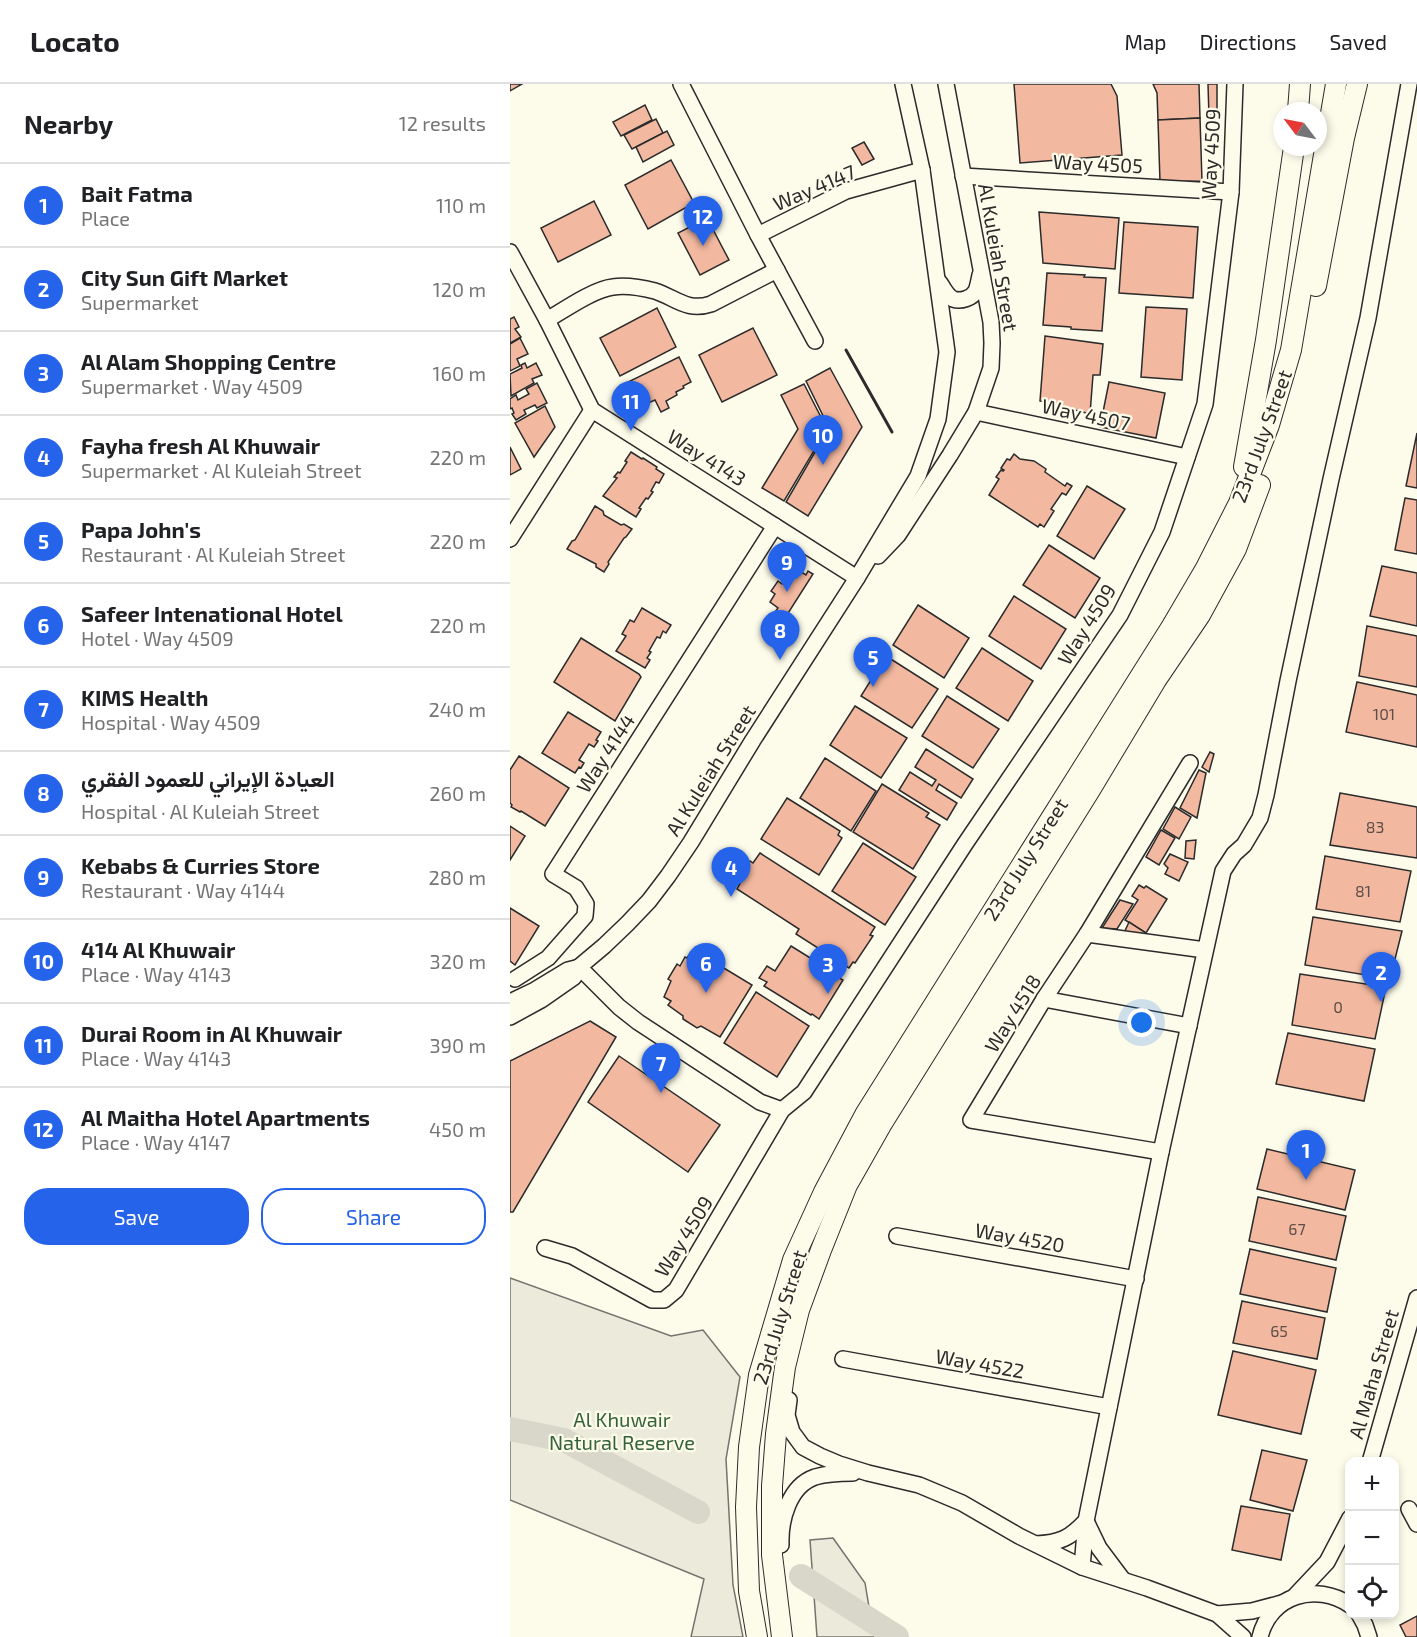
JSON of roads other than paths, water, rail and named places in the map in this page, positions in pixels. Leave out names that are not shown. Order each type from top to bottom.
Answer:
[{"type":"main road","points":[[1299,102],[1300,84]]},
{"type":"main road","name":"23rd July Street","points":[[757,1637],[749,1591],[746,1507],[749,1447],[759,1375],[793,1260],[824,1192],[866,1113],[1172,626],[1206,568],[1239,503],[1269,425],[1291,350],[1336,84]]},
{"type":"main road","name":"23rd July Street","points":[[782,1637],[772,1555],[772,1486],[776,1434],[785,1367],[799,1310],[820,1250],[847,1185],[881,1125],[1156,680],[1200,615],[1236,549],[1290,395],[1306,334],[1344,138],[1357,84]]},
{"type":"main road","points":[[1239,503],[1293,156]]},
{"type":"street","name":"Way 4147","points":[[681,84],[815,341]]},
{"type":"street","name":"Way 4509","points":[[546,1248],[572,1256],[652,1300],[664,1300],[676,1290],[782,1110],[804,1092],[965,844],[1120,615],[1162,532],[1204,404],[1231,192],[1235,84]]},
{"type":"street","points":[[1082,1567],[1086,1521],[1109,1407],[1161,1152],[1223,871],[1244,845],[1260,818],[1266,795],[1331,479],[1368,318],[1409,84]]},
{"type":"street","name":"Al Kuleiah Street","points":[[857,578],[898,535],[950,455],[976,412],[991,368],[991,322],[945,86]]},
{"type":"street","name":"Al Kuleiah Street","points":[[510,1017],[541,1000],[574,977],[579,967],[627,924],[668,876],[857,578],[918,476],[938,418],[947,352],[922,170],[906,89]]},
{"type":"street","name":"Way 4147","points":[[758,235],[846,192],[922,170]]},
{"type":"street","name":"Way 4505","points":[[963,176],[1231,192]]},
{"type":"street","points":[[510,252],[592,410],[510,539]]},
{"type":"street","points":[[547,320],[593,293],[612,286],[654,291],[686,306],[700,308],[777,270]]},
{"type":"street","points":[[937,278],[952,299],[961,300],[970,297],[976,291],[981,274]]},
{"type":"street","name":"Way 4143","points":[[592,410],[857,578]]},
{"type":"street","name":"Way 4507","points":[[976,412],[1187,457]]},
{"type":"street","name":"Way 4144","points":[[514,979],[548,958],[585,916],[586,904],[576,888],[553,874],[775,526]]},
{"type":"street","name":"Way 4518","points":[[1161,1152],[971,1120],[1190,763]]},
{"type":"street","points":[[1087,934],[1205,950]]},
{"type":"street","points":[[579,967],[638,1023],[760,1102],[782,1110]]},
{"type":"street","name":"Al Kuleiah Street","points":[[510,1002],[568,970],[579,967]]},
{"type":"street","points":[[1044,999],[1189,1026]]},
{"type":"street","name":"Way 4520","points":[[897,1236],[1136,1279]]},
{"type":"street","points":[[820,1250],[799,1342],[787,1415],[792,1432],[803,1447],[839,1464],[919,1485],[962,1503],[1082,1567],[1217,1614],[1243,1637]]},
{"type":"street","name":"Al Maha Street","points":[[1371,1457],[1417,1299]]},
{"type":"street","name":"Way 4522","points":[[843,1359],[1109,1407]]},
{"type":"street","points":[[782,1637],[780,1533],[788,1504],[798,1487],[813,1478],[835,1473],[868,1473]]},
{"type":"street","points":[[1409,1509],[1417,1524]]},
{"type":"street","points":[[1036,1544],[1052,1544],[1064,1539],[1086,1521]]},
{"type":"street","points":[[1086,1521],[1099,1548],[1123,1580]]},
{"type":"street","points":[[1260,1637],[1270,1615],[1289,1600],[1327,1562],[1345,1528]]},
{"type":"street","points":[[1217,1614],[1252,1611],[1308,1593],[1323,1593],[1345,1602]]},
{"type":"street","points":[[1362,1619],[1370,1637]]},
{"type":"waterway","points":[[510,1429],[564,1440],[698,1512]]},
{"type":"waterway","points":[[801,1576],[897,1637]]},
{"type":"place","name":"Al Maitha Hotel Apartments","points":[[703,246]]},
{"type":"place","name":"Durai Room in Al Khuwair","points":[[631,431]]},
{"type":"place","name":"414 Al Khuwair","points":[[823,465]]},
{"type":"place","name":"Kebabs & Curries Store","points":[[787,592]]},
{"type":"place","name":"العيادة الإيراني للعمود الفقري","points":[[780,660]]},
{"type":"place","name":"Papa John's","points":[[873,687]]},
{"type":"place","name":"Fayha fresh Al Khuwair","points":[[731,897]]},
{"type":"place","name":"Safeer Intenational Hotel","points":[[706,993]]},
{"type":"place","name":"Al Alam Shopping Centre","points":[[828,994]]},
{"type":"place","name":"City Sun Gift Market","points":[[1381,1002]]},
{"type":"place","name":"KIMS Health","points":[[661,1093]]},
{"type":"place","name":"Bait Fatma","points":[[1306,1180]]},
{"type":"park label","name":"Al Khuwair Natural Reserve","points":[[622,1430]]}]
